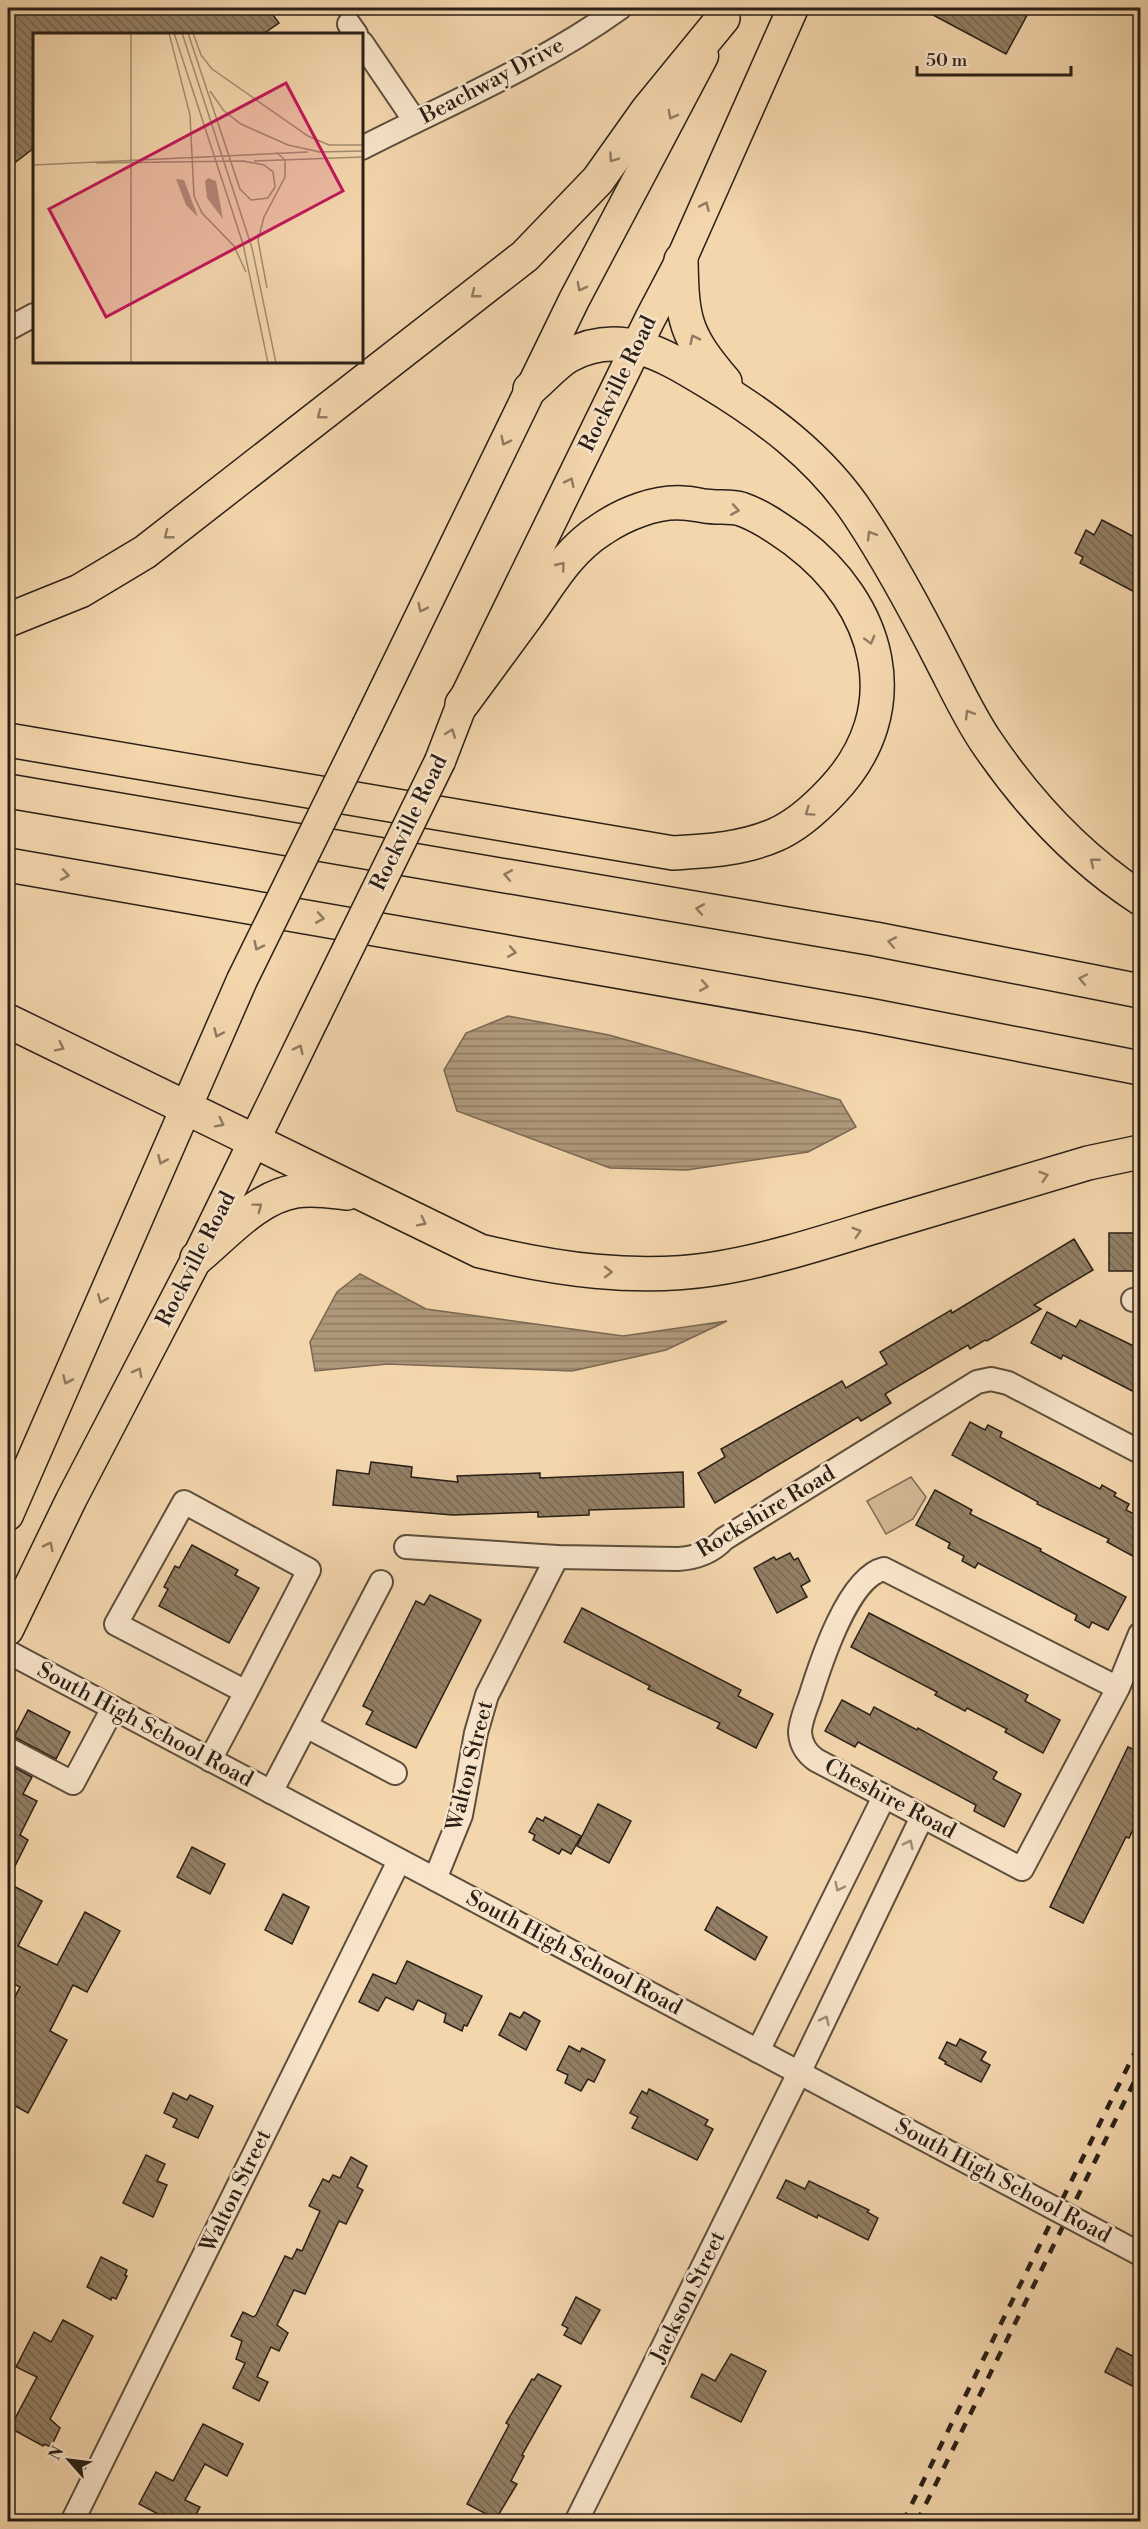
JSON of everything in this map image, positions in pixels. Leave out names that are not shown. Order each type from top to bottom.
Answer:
[{"type":"highway","points":[[8,620],[80,591],[146,552],[525,256],[598,180],[647,111],[726,13]]},
{"type":"highway","points":[[681,260],[682,301],[688,327],[705,358],[742,402]]},
{"type":"highway","points":[[531,389],[567,356],[597,346],[618,343],[636,345],[672,359],[742,402],[803,450],[830,478],[859,514],[944,664],[965,707],[1012,777],[1067,838],[1140,898]]},
{"type":"highway","points":[[8,740],[673,853],[723,850],[776,835],[817,807],[846,776],[865,740],[877,701],[876,660],[866,624],[842,584],[813,554],[775,526],[740,509],[681,502],[653,506],[627,515],[580,545],[556,572],[462,704]]},
{"type":"highway","points":[[8,790],[874,939],[1140,991]]},
{"type":"highway","points":[[8,866],[868,1015],[1140,1068]]},
{"type":"highway","points":[[8,1021],[480,1251],[535,1264],[592,1272],[700,1270],[772,1258],[1088,1163],[1140,1152]]},
{"type":"highway","points":[[197,1258],[255,1209],[279,1195],[312,1189],[370,1196]]},
{"type":"main road","name":"Rockville Road","points":[[8,1630],[71,1500],[197,1258],[440,761],[462,704],[636,345],[681,260],[793,8]]},
{"type":"main road","points":[[8,1515],[242,980],[574,300],[726,13]]},
{"type":"street","name":"Beachway Drive","points":[[363,147],[558,47],[620,8]]},
{"type":"street","points":[[363,46],[415,121]]},
{"type":"street","points":[[8,329],[33,316]]},
{"type":"street","name":"Rockshire Road","points":[[406,1547],[557,1557],[678,1558],[706,1552],[977,1382],[994,1379],[1008,1383],[1140,1452]]},
{"type":"street","points":[[210,1760],[246,1692],[309,1570],[183,1502],[116,1624],[246,1692]]},
{"type":"street","name":"Walton Street","points":[[435,1879],[461,1815],[476,1733],[487,1695],[557,1557]]},
{"type":"street","name":"Cheshire Road","points":[[1118,1688],[884,1569],[874,1571],[853,1598],[823,1656],[800,1734],[804,1749],[813,1758],[1022,1869],[1118,1688],[1140,1634]]},
{"type":"street","points":[[271,1792],[381,1582]]},
{"type":"street","name":"South High School Road","points":[[8,1652],[1140,2254]]},
{"type":"street","points":[[8,1749],[73,1783],[112,1708]]},
{"type":"street","points":[[306,1726],[395,1773]]},
{"type":"street","points":[[758,2051],[884,1797]]},
{"type":"street","name":"Jackson Street","points":[[576,2522],[800,2073],[922,1817]]},
{"type":"street","name":"Walton Street","points":[[72,2522],[399,1860]]},
{"type":"shaded area","points":[[508,1016],[609,1035],[840,1100],[856,1127],[808,1152],[687,1170],[610,1168],[457,1111],[444,1070],[466,1033]]},
{"type":"shaded area","points":[[360,1274],[426,1309],[623,1336],[727,1321],[666,1350],[572,1371],[388,1364],[315,1371],[310,1342],[337,1292]]},
{"type":"shaded area","points":[[911,1477],[926,1497],[913,1519],[886,1534],[867,1501]]},
{"type":"building","points":[[8,8],[268,8],[279,23],[264,33],[33,33],[33,149],[8,168]]},
{"type":"building","points":[[920,8],[1031,8],[1006,54]]},
{"type":"building","points":[[1102,520],[1140,540],[1140,595],[1080,563],[1083,557],[1075,553],[1086,530],[1094,535]]},
{"type":"building","points":[[1109,1233],[1140,1233],[1140,1271],[1109,1271]]},
{"type":"building","points":[[1074,1239],[1093,1270],[1034,1305],[1041,1309],[987,1341],[970,1349],[968,1345],[885,1394],[891,1403],[861,1421],[858,1417],[715,1503],[698,1473],[725,1457],[721,1449],[842,1381],[846,1388],[887,1364],[880,1352],[951,1310],[952,1313]]},
{"type":"building","points":[[1047,1312],[1076,1327],[1080,1320],[1140,1349],[1140,1395],[1063,1355],[1061,1359],[1031,1343]]},
{"type":"building","points":[[970,1422],[985,1430],[988,1425],[1002,1432],[1000,1437],[1100,1489],[1102,1485],[1116,1493],[1114,1496],[1129,1504],[1126,1510],[1140,1517],[1140,1560],[1107,1542],[1109,1539],[1037,1504],[1038,1502],[952,1455]]},
{"type":"building","points":[[371,1462],[412,1467],[411,1477],[458,1482],[457,1476],[540,1473],[540,1478],[683,1472],[684,1507],[589,1510],[589,1515],[538,1517],[538,1512],[453,1515],[333,1505],[337,1470],[369,1474]]},
{"type":"building","points":[[935,1490],[972,1510],[970,1514],[1041,1549],[1040,1551],[1126,1597],[1108,1630],[1092,1622],[1089,1628],[1075,1620],[1077,1615],[978,1563],[975,1568],[962,1561],[964,1556],[948,1548],[950,1543],[916,1525]]},
{"type":"building","points":[[192,1545],[238,1570],[235,1575],[259,1588],[229,1643],[159,1606],[168,1589],[164,1587],[175,1566],[179,1568]]},
{"type":"building","points":[[790,1553],[794,1560],[798,1558],[810,1581],[801,1586],[807,1597],[777,1613],[754,1568],[774,1557],[776,1560]]},
{"type":"building","points":[[430,1595],[481,1620],[416,1748],[366,1724],[373,1711],[363,1706],[416,1601],[424,1605]]},
{"type":"building","points":[[582,1608],[741,1690],[738,1696],[773,1714],[756,1748],[717,1728],[720,1723],[648,1689],[650,1686],[564,1642]]},
{"type":"building","points":[[869,1613],[1028,1695],[1025,1701],[1060,1720],[1043,1753],[1005,1732],[1007,1729],[967,1708],[965,1711],[935,1695],[937,1692],[851,1647]]},
{"type":"building","points":[[842,1700],[870,1715],[874,1707],[917,1730],[918,1728],[997,1772],[993,1779],[1021,1794],[1004,1827],[974,1811],[976,1805],[858,1742],[855,1747],[825,1731]]},
{"type":"building","points":[[28,1710],[70,1732],[56,1759],[14,1737]]},
{"type":"building","points":[[1128,1747],[1140,1752],[1140,1815],[1129,1838],[1126,1837],[1083,1923],[1050,1907]]},
{"type":"building","points":[[8,1764],[32,1777],[23,1794],[37,1801],[20,1835],[28,1840],[8,1880]]},
{"type":"building","points":[[598,1804],[631,1821],[609,1863],[577,1846]]},
{"type":"building","points":[[545,1817],[581,1836],[571,1854],[562,1849],[559,1854],[533,1840],[535,1835],[529,1832],[537,1818],[543,1821]]},
{"type":"building","points":[[192,1847],[225,1864],[210,1894],[177,1877]]},
{"type":"building","points":[[8,1883],[42,1901],[18,1946],[57,1965],[85,1912],[120,1931],[87,1992],[73,1985],[50,2031],[67,2040],[28,2113],[8,2102],[8,2010],[20,1987],[8,1981]]},
{"type":"building","points":[[283,1894],[309,1907],[292,1944],[265,1930]]},
{"type":"building","points":[[717,1907],[767,1937],[755,1960],[705,1930]]},
{"type":"building","points":[[407,1961],[482,1996],[467,2026],[464,2025],[462,2031],[444,2022],[446,2014],[418,2000],[413,2010],[386,1997],[378,2011],[359,2002],[373,1974],[396,1984]]},
{"type":"building","points":[[524,2012],[540,2021],[526,2050],[499,2035],[510,2013],[520,2018]]},
{"type":"building","points":[[960,2039],[986,2052],[981,2060],[990,2065],[981,2082],[945,2064],[946,2062],[939,2058],[947,2042],[956,2046]]},
{"type":"building","points":[[569,2046],[580,2052],[582,2048],[605,2060],[594,2082],[588,2079],[581,2091],[565,2083],[568,2075],[557,2070]]},
{"type":"building","points":[[649,2089],[708,2120],[705,2125],[713,2129],[697,2160],[632,2128],[638,2117],[630,2113],[642,2091],[647,2094]]},
{"type":"building","points":[[173,2093],[187,2100],[190,2095],[213,2106],[198,2138],[173,2127],[177,2119],[164,2113]]},
{"type":"building","points":[[146,2155],[165,2164],[157,2181],[167,2185],[153,2217],[123,2203]]},
{"type":"building","points":[[351,2157],[367,2166],[357,2187],[363,2190],[346,2224],[339,2221],[305,2294],[294,2290],[277,2325],[288,2333],[279,2351],[271,2347],[257,2377],[268,2382],[259,2401],[233,2388],[245,2363],[236,2359],[242,2341],[231,2336],[243,2312],[253,2317],[256,2315],[285,2256],[292,2259],[297,2249],[302,2251],[320,2211],[309,2206],[323,2179],[329,2182],[333,2175],[340,2178]]},
{"type":"building","points":[[786,2180],[805,2189],[809,2181],[869,2210],[867,2212],[878,2218],[868,2240],[777,2198]]},
{"type":"building","points":[[101,2257],[127,2270],[125,2275],[127,2276],[116,2299],[112,2297],[111,2300],[87,2287]]},
{"type":"building","points":[[576,2297],[600,2310],[581,2344],[564,2335],[568,2328],[562,2325]]},
{"type":"building","points":[[63,2320],[93,2336],[50,2419],[60,2428],[51,2447],[44,2444],[43,2446],[10,2428],[37,2377],[16,2367],[34,2332],[51,2342]]},
{"type":"building","points":[[1117,2348],[1140,2360],[1140,2390],[1105,2372]]},
{"type":"building","points":[[731,2354],[766,2371],[741,2422],[691,2397],[702,2374],[715,2381]]},
{"type":"building","points":[[538,2374],[561,2386],[522,2455],[524,2456],[511,2481],[517,2484],[496,2519],[467,2504],[509,2425],[506,2423],[532,2379],[534,2380]]},
{"type":"building","points":[[203,2424],[243,2444],[227,2476],[205,2464],[185,2500],[200,2507],[192,2522],[173,2522],[139,2504],[156,2472],[173,2481]]},
{"type":"railway","points":[[903,2522],[1140,2042]]},
{"type":"railway","points":[[917,2522],[1140,2070]]}]
